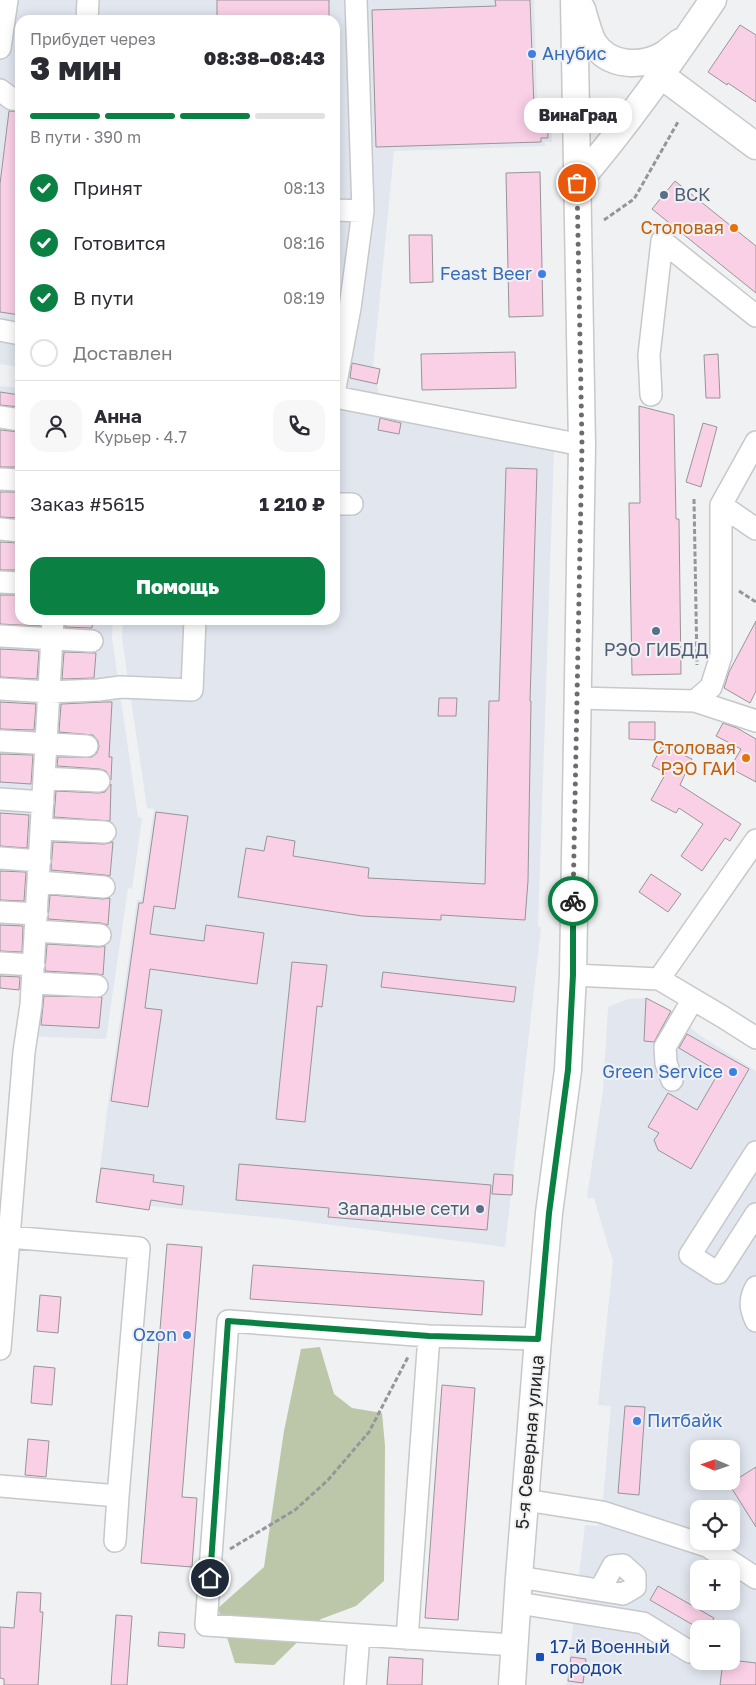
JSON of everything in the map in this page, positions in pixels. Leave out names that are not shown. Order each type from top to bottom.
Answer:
[{"type":"main road","name":"5-я Северная улица","points":[[512,1685],[538,1339],[549,1213],[568,1070],[573,975],[582,445],[574,0]]},
{"type":"main road","points":[[580,0],[593,42],[604,55],[616,61],[638,64],[656,58],[689,35]]},
{"type":"main road","points":[[577,183],[607,148],[662,76],[713,0]]},
{"type":"main road","points":[[662,76],[756,146]]},
{"type":"street","points":[[0,48],[6,0]]},
{"type":"street","points":[[87,15],[88,0]]},
{"type":"street","points":[[340,361],[350,308],[363,211],[356,0]]},
{"type":"street","points":[[0,90],[15,99]]},
{"type":"street","points":[[340,210],[363,211]]},
{"type":"street","points":[[651,395],[649,355],[662,241],[756,316]]},
{"type":"street","points":[[0,330],[15,333]]},
{"type":"street","points":[[340,398],[582,445]]},
{"type":"street","points":[[0,417],[15,419]]},
{"type":"street","points":[[695,701],[712,687],[721,656],[721,505],[756,442]]},
{"type":"street","points":[[0,479],[15,480]]},
{"type":"street","points":[[721,505],[756,529]]},
{"type":"street","points":[[0,529],[15,530]]},
{"type":"street","points":[[0,582],[15,583]]},
{"type":"street","points":[[0,689],[49,692],[120,687],[192,690],[194,625]]},
{"type":"street","points":[[0,1349],[9,1237],[5,1213],[31,1005],[53,629]]},
{"type":"street","points":[[0,636],[53,629],[92,641]]},
{"type":"street","points":[[577,698],[695,701],[756,721]]},
{"type":"street","points":[[0,741],[87,746]]},
{"type":"street","points":[[44,778],[99,781]]},
{"type":"street","points":[[0,799],[43,802]]},
{"type":"street","points":[[41,829],[105,832]]},
{"type":"street","points":[[659,979],[756,840]]},
{"type":"street","points":[[0,858],[40,861]]},
{"type":"street","points":[[38,882],[104,887]]},
{"type":"street","points":[[0,912],[36,922],[100,935]]},
{"type":"street","points":[[0,963],[33,974],[96,986]]},
{"type":"street","points":[[573,975],[659,979],[756,1038]]},
{"type":"street","points":[[672,1080],[666,1063],[666,1047],[693,999]]},
{"type":"street","points":[[756,1152],[690,1255],[718,1273],[756,1214]]},
{"type":"street","points":[[9,1237],[139,1248],[115,1541]]},
{"type":"street","points":[[756,1287],[751,1296],[751,1310],[756,1321]]},
{"type":"street","points":[[515,1645],[206,1625],[228,1321],[429,1336],[538,1339]]},
{"type":"street","points":[[407,1639],[429,1336]]},
{"type":"street","points":[[0,1486],[118,1496]]},
{"type":"street","points":[[526,1500],[602,1512],[707,1546],[756,1578]]},
{"type":"street","points":[[519,1577],[600,1590]]},
{"type":"street","points":[[518,1603],[643,1623],[690,1652]]},
{"type":"street","points":[[355,1685],[358,1636]]},
{"type":"path","points":[[604,220],[634,199],[678,122]]},
{"type":"path","points":[[694,499],[697,673]]},
{"type":"path","points":[[211,1562],[241,1541],[295,1510],[328,1480],[369,1432],[406,1359],[429,1336]]},
{"type":"shaded area","points":[[0,0],[534,0],[537,103],[551,103],[552,142],[545,142],[545,146],[394,151],[373,367],[380,369],[377,384],[381,414],[378,430],[399,434],[402,418],[554,450],[538,926],[541,927],[505,1247],[285,1219],[150,1206],[149,1210],[96,1202],[137,900],[141,900],[154,809],[147,808],[122,638],[123,625],[340,625],[340,15],[15,15],[15,366],[0,364]]},
{"type":"shaded area","points":[[0,386],[15,388],[15,625],[113,625],[112,638],[138,817],[142,818],[132,889],[128,888],[106,1039],[23,1036],[26,991],[0,988]]},
{"type":"shaded area","points":[[646,998],[674,1013],[698,1034],[756,1071],[756,1685],[566,1685],[585,1525],[598,1526],[602,1512],[611,1406],[598,1405],[613,1262],[594,1198],[587,1198],[603,1090],[608,1007],[628,999]]},
{"type":"green space","points":[[320,1347],[334,1394],[352,1408],[382,1413],[385,1446],[384,1581],[356,1606],[321,1619],[274,1665],[235,1663],[218,1608],[264,1567],[284,1431],[301,1349]]},
{"type":"building","points":[[217,0],[329,0],[329,15],[217,15]]},
{"type":"building","points":[[495,0],[530,0],[534,107],[547,107],[548,138],[541,138],[541,142],[376,147],[372,10],[496,6]]},
{"type":"building","points":[[740,25],[756,35],[756,102],[708,72]]},
{"type":"building","points":[[9,111],[15,112],[15,314],[0,312],[0,184]]},
{"type":"building","points":[[540,172],[543,316],[509,317],[506,173]]},
{"type":"building","points":[[675,181],[756,246],[756,293],[652,209]]},
{"type":"building","points":[[409,235],[432,235],[433,282],[410,283]]},
{"type":"building","points":[[515,352],[516,388],[422,390],[421,354]]},
{"type":"building","points":[[718,354],[720,398],[706,398],[704,355]]},
{"type":"building","points":[[352,363],[380,369],[377,384],[350,378]]},
{"type":"building","points":[[0,392],[15,394],[15,406],[0,405]]},
{"type":"building","name":"РЭО ГИБДД","points":[[639,406],[674,415],[676,519],[679,519],[681,674],[632,675],[629,503],[640,503]]},
{"type":"building","points":[[380,418],[401,423],[399,434],[378,430]]},
{"type":"building","points":[[703,423],[717,427],[701,487],[686,482]]},
{"type":"building","points":[[0,430],[15,432],[15,467],[0,467]]},
{"type":"building","points":[[506,468],[537,469],[530,701],[528,881],[525,920],[441,915],[441,920],[362,916],[238,897],[246,848],[264,851],[267,836],[295,841],[293,856],[369,868],[368,878],[485,884],[489,701],[499,701]]},
{"type":"building","points":[[0,492],[15,492],[15,518],[0,517]]},
{"type":"building","points":[[0,542],[15,543],[15,570],[0,570]]},
{"type":"building","points":[[0,595],[15,595],[15,625],[0,624]]},
{"type":"building","points":[[756,621],[756,691],[750,703],[724,688],[729,672]]},
{"type":"building","points":[[65,625],[92,625],[92,628],[65,627]]},
{"type":"building","points":[[0,649],[39,651],[37,679],[0,677]]},
{"type":"building","points":[[64,652],[96,653],[94,678],[62,679]]},
{"type":"building","points":[[439,698],[457,698],[456,716],[438,716]]},
{"type":"building","points":[[0,702],[36,704],[34,730],[0,729]]},
{"type":"building","points":[[112,702],[109,757],[112,757],[111,780],[106,771],[100,769],[57,766],[58,757],[92,757],[97,753],[99,747],[98,741],[93,735],[59,732],[61,704]]},
{"type":"building","points":[[629,722],[655,722],[655,740],[629,739]]},
{"type":"building","name":"Столовая РЭО ГАИ","points":[[723,723],[737,728],[756,739],[756,782],[730,768],[741,749],[716,736]]},
{"type":"building","points":[[662,745],[692,759],[680,785],[741,824],[730,841],[725,838],[702,871],[681,856],[703,824],[679,808],[676,813],[651,800],[666,773],[652,766]]},
{"type":"building","points":[[0,754],[33,755],[31,784],[0,782]]},
{"type":"building","points":[[111,784],[110,821],[54,817],[56,791],[99,793],[105,792]]},
{"type":"building","points":[[156,812],[188,816],[175,909],[154,906],[150,934],[204,941],[206,925],[264,933],[257,984],[150,969],[145,1008],[162,1010],[148,1107],[111,1101],[139,903],[143,903]]},
{"type":"building","points":[[0,813],[29,815],[27,848],[0,846]]},
{"type":"building","points":[[53,842],[104,844],[113,842],[110,876],[51,870]]},
{"type":"building","points":[[0,871],[26,872],[24,901],[0,900]]},
{"type":"building","points":[[651,874],[681,894],[668,912],[639,892]]},
{"type":"building","points":[[50,895],[110,898],[108,925],[48,919]]},
{"type":"building","points":[[0,925],[23,926],[22,952],[0,951]]},
{"type":"building","points":[[47,944],[105,946],[103,975],[45,971]]},
{"type":"building","points":[[292,962],[327,965],[322,1007],[317,1006],[305,1122],[276,1119]]},
{"type":"building","points":[[383,972],[516,987],[514,1002],[381,987]]},
{"type":"building","points":[[0,976],[20,977],[19,990],[0,988]]},
{"type":"building","points":[[44,996],[102,997],[99,1028],[41,1025]]},
{"type":"building","points":[[646,998],[671,1011],[654,1042],[644,1041]]},
{"type":"building","points":[[687,1034],[749,1069],[691,1169],[658,1150],[654,1140],[659,1133],[648,1127],[668,1093],[697,1110],[719,1072],[679,1048]]},
{"type":"building","points":[[239,1164],[491,1185],[487,1230],[328,1217],[329,1208],[236,1200]]},
{"type":"building","points":[[101,1168],[154,1175],[153,1182],[184,1186],[182,1205],[151,1200],[149,1210],[96,1202]]},
{"type":"building","points":[[494,1174],[513,1175],[512,1195],[492,1194]]},
{"type":"building","points":[[167,1244],[202,1247],[182,1497],[197,1498],[192,1567],[141,1563]]},
{"type":"building","points":[[253,1265],[484,1281],[482,1315],[250,1299]]},
{"type":"building","points":[[40,1295],[61,1297],[58,1333],[37,1331]]},
{"type":"building","points":[[34,1366],[55,1368],[52,1405],[31,1403]]},
{"type":"building","points":[[442,1385],[475,1388],[458,1620],[425,1618]]},
{"type":"building","points":[[625,1406],[645,1407],[639,1495],[618,1493]]},
{"type":"building","points":[[28,1439],[49,1441],[46,1477],[25,1475]]},
{"type":"building","points":[[756,1467],[756,1527],[733,1490],[740,1490],[740,1477]]},
{"type":"building","points":[[658,1586],[690,1604],[690,1610],[700,1610],[714,1618],[713,1620],[690,1620],[690,1623],[650,1600]]},
{"type":"building","points":[[17,1592],[41,1593],[40,1612],[43,1612],[38,1685],[4,1685],[4,1679],[0,1678],[0,1627],[14,1628]]},
{"type":"building","points":[[116,1615],[132,1616],[127,1685],[111,1685]]},
{"type":"building","points":[[159,1632],[185,1634],[184,1648],[158,1646]]},
{"type":"building","points":[[389,1657],[423,1659],[422,1685],[387,1685]]},
{"type":"building","points":[[571,1657],[586,1659],[583,1683],[568,1681]]},
{"type":"building","points":[[740,1661],[756,1663],[756,1685],[720,1685],[722,1670],[740,1670]]},
{"type":"way so far","points":[[573,901],[582,445],[577,183]]},
{"type":"place","name":"Анубис","points":[[532,54]]},
{"type":"place","name":"ВинаГрад","points":[[577,183]]},
{"type":"place","name":"ВСК","points":[[664,195]]},
{"type":"place","name":"Столовая","points":[[734,228]]},
{"type":"place","name":"Feast Beer","points":[[542,274]]},
{"type":"place","name":"РЭО ГИБДД","points":[[656,631]]},
{"type":"place","name":"Столовая РЭО ГАИ","points":[[746,758]]},
{"type":"place","name":"Green Service","points":[[733,1072]]},
{"type":"place","name":"Западные сети","points":[[480,1209]]},
{"type":"place","name":"Ozon","points":[[187,1335]]},
{"type":"place","name":"Питбайк","points":[[637,1421]]},
{"type":"place","name":"17-й Военный городок","points":[[540,1657]]},
{"type":"route","points":[[210,1578],[228,1321],[429,1336],[538,1339],[549,1213],[568,1070],[573,975],[573,901]]}]
